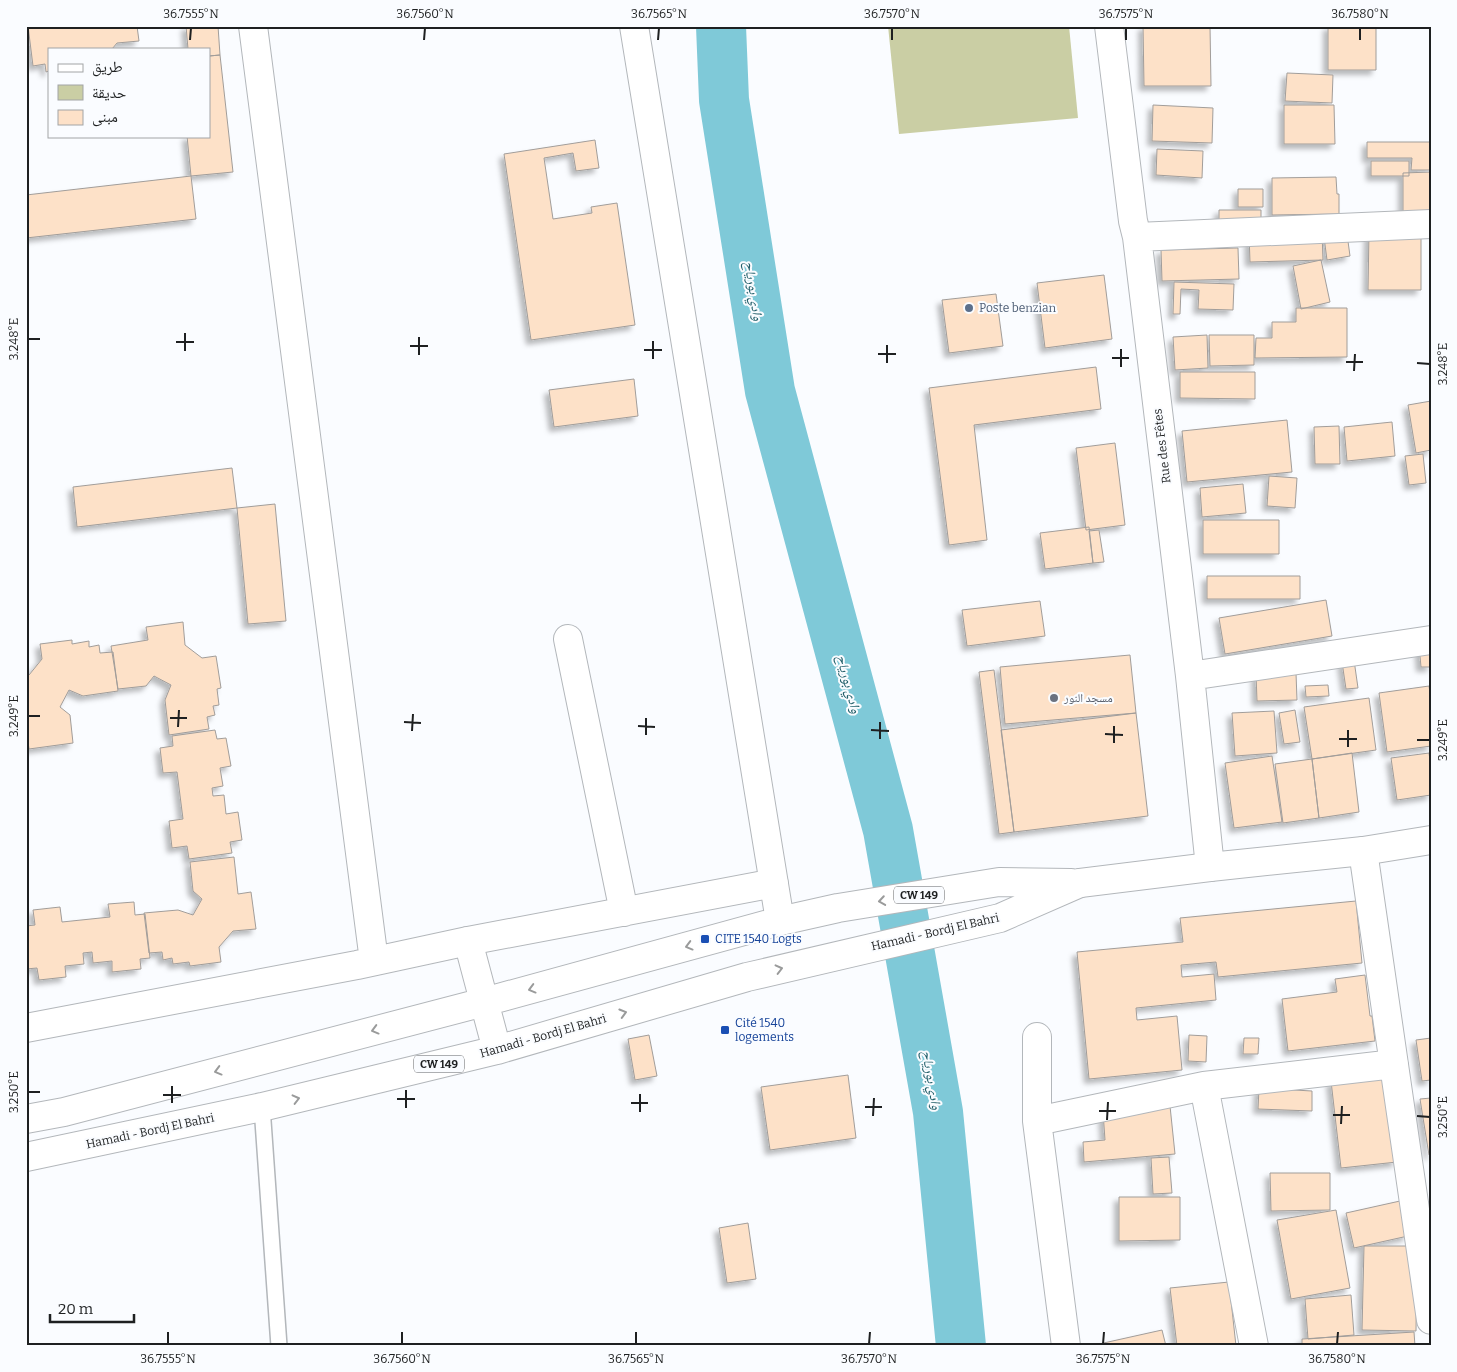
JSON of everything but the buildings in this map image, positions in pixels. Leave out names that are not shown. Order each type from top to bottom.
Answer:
[{"type":"main road","points":[[253,26],[374,961]]},
{"type":"main road","points":[[634,26],[780,921]]},
{"type":"main road","name":"Rue des Fêtes","points":[[1109,26],[1133,221],[1137,237],[1190,676],[1210,867]]},
{"type":"main road","points":[[1137,237],[1431,224]]},
{"type":"main road","points":[[568,639],[624,912]]},
{"type":"main road","points":[[1190,676],[1431,640]]},
{"type":"main road","name":"CW 149","points":[[26,1119],[64,1112],[484,1002],[780,921],[838,908],[999,882],[1080,883],[1363,851],[1431,840]]},
{"type":"main road","points":[[1363,851],[1431,1320]]},
{"type":"main road","points":[[26,1028],[774,883]]},
{"type":"main road","name":"Hamadi - Bordj El Bahri","points":[[26,1157],[262,1107],[497,1050],[747,977],[1000,918],[1080,883]]},
{"type":"main road","points":[[468,941],[497,1050]]},
{"type":"main road","points":[[1037,1037],[1037,1121],[1066,1346]]},
{"type":"main road","points":[[1037,1121],[1204,1086],[1394,1064]]},
{"type":"main road","points":[[1204,1086],[1254,1346]]},
{"type":"lane","points":[[262,1107],[279,1346]]},
{"type":"green space","points":[[888,26],[1069,26],[1078,118],[899,134]]},
{"type":"waterway","name":"وادي بورياح","points":[[721,26],[724,100],[770,391],[888,830],[938,1112],[961,1346]]},
{"type":"place","name":"Poste benzian","points":[[969,308]]},
{"type":"place","name":"مسجد النور","points":[[1054,698]]},
{"type":"place","name":"CITE 1540 Logts","points":[[705,939]]},
{"type":"place","name":"Cité 1540 logements","points":[[725,1030]]}]
